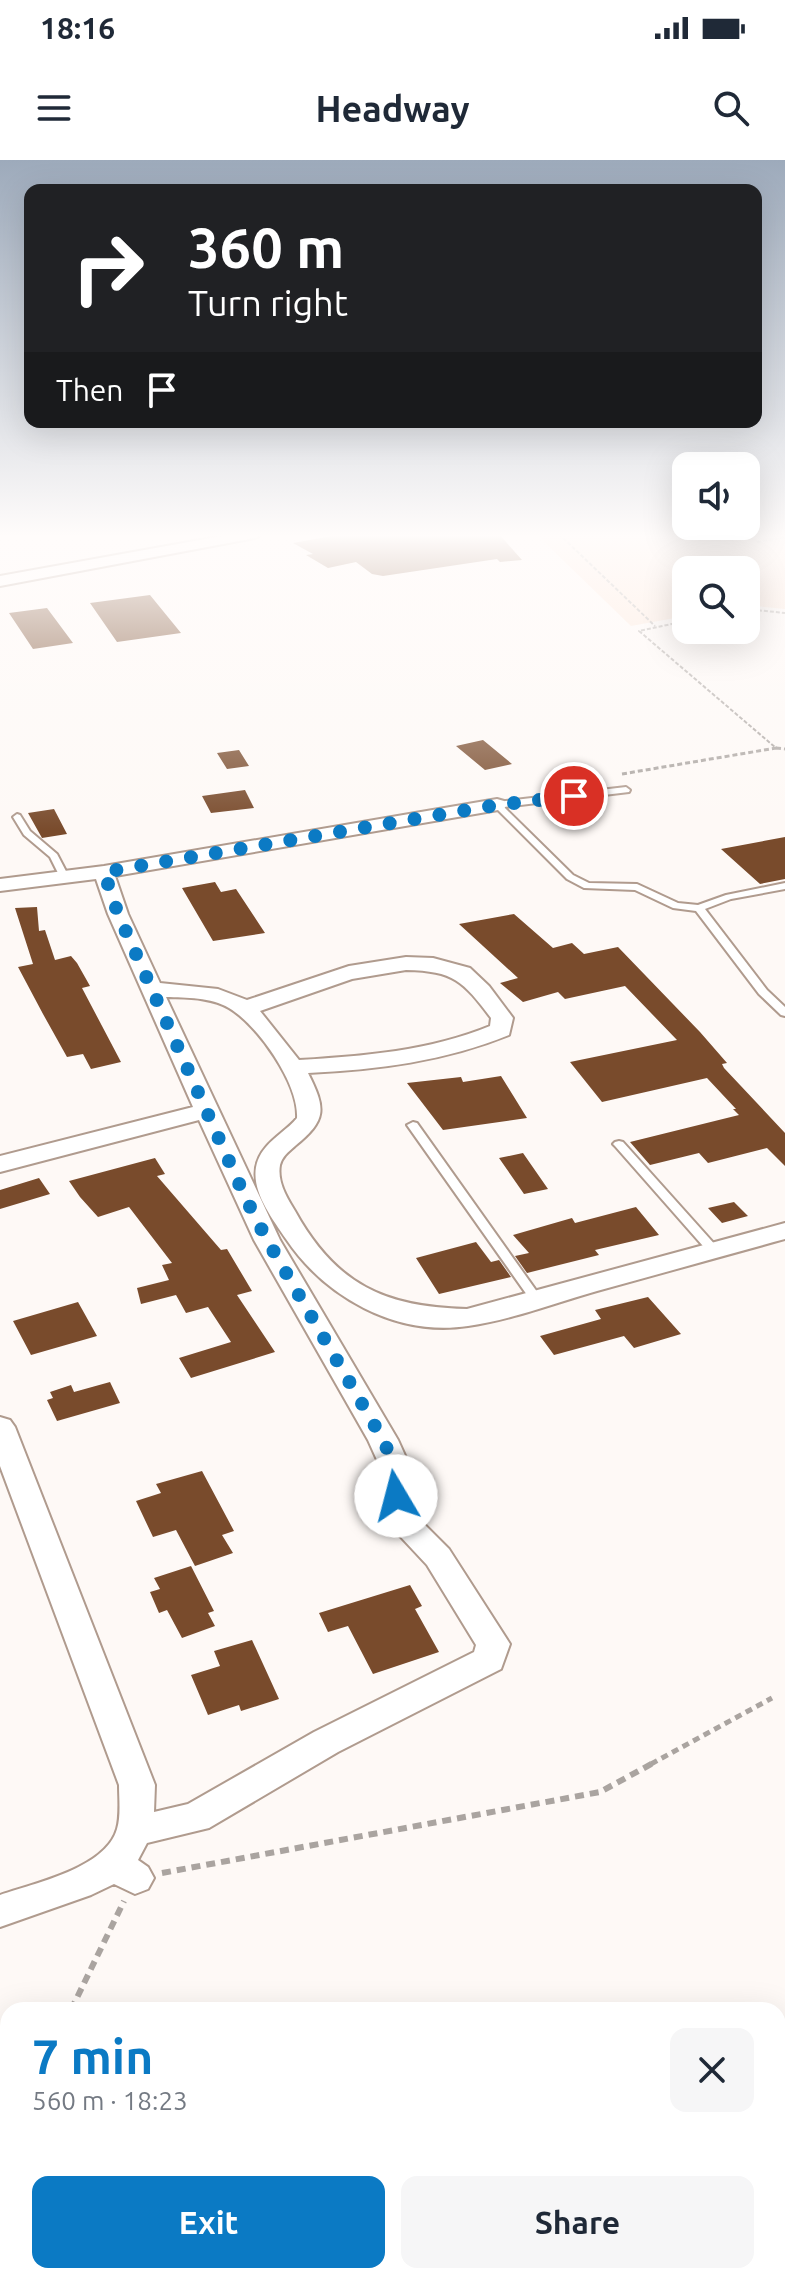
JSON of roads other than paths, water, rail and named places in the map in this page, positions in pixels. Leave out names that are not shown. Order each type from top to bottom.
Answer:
[{"type":"street","points":[[0,885],[104,872],[497,805]]},
{"type":"street","points":[[104,872],[118,914],[267,1240],[383,1440],[397,1471],[396,1496],[401,1520],[438,1557],[494,1650],[489,1660],[326,1742],[196,1817],[135,1831]]},
{"type":"street","points":[[245,1009],[340,975],[428,964],[459,970],[502,1018],[501,1030],[481,1039],[400,1057],[294,1067]]},
{"type":"street","points":[[153,989],[220,997],[236,1002],[294,1067],[312,1107],[308,1120],[276,1150],[267,1166],[268,1183],[299,1239],[327,1274],[363,1301],[426,1319],[467,1318],[785,1231]]},
{"type":"street","points":[[0,1164],[207,1111]]},
{"type":"street","points":[[0,1427],[137,1785],[135,1831],[126,1872],[78,1884],[0,1911]]},
{"type":"lane","points":[[497,805],[626,790]]},
{"type":"lane","points":[[497,805],[570,877],[587,886],[637,887],[676,906],[699,908],[729,897],[785,886]]},
{"type":"lane","points":[[17,817],[27,833],[54,856],[64,877]]},
{"type":"lane","points":[[699,908],[763,992],[785,1013]]},
{"type":"lane","points":[[413,1125],[536,1299]]},
{"type":"lane","points":[[619,1144],[714,1251]]}]
